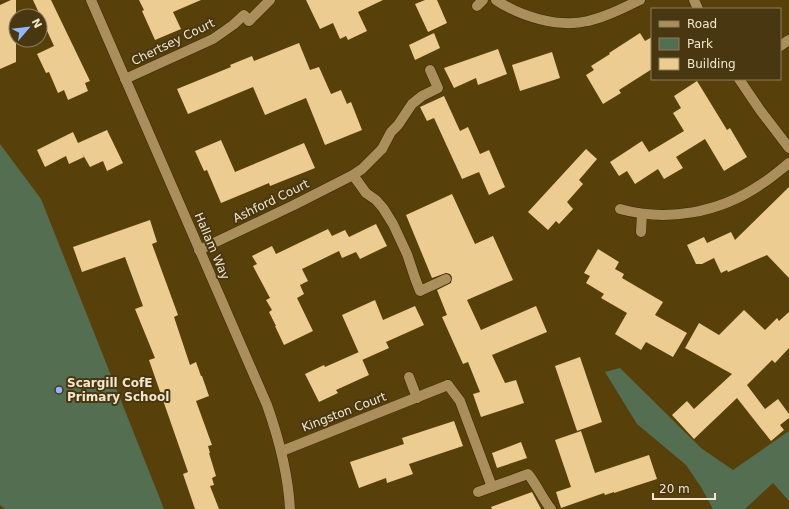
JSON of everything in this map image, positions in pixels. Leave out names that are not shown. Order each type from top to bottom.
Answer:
[{"type":"street","name":"Hallam Way","points":[[91,0],[267,405],[282,450],[289,489],[290,509]]},
{"type":"street","name":"Chertsey Court","points":[[125,79],[213,39],[244,15],[249,21],[270,0]]},
{"type":"street","points":[[496,0],[518,12],[532,17],[573,23],[587,22],[599,18],[640,0]]},
{"type":"street","name":"Ashford Court","points":[[199,250],[294,205],[362,169],[382,149],[391,132],[398,125],[412,104],[422,96],[438,88],[430,70]]},
{"type":"street","points":[[740,80],[789,148]]},
{"type":"street","points":[[620,209],[642,214],[677,214],[715,208],[750,191],[789,163]]},
{"type":"street","points":[[353,174],[366,193],[376,200],[383,208],[393,224],[407,254],[414,278],[420,291],[446,279]]},
{"type":"street","points":[[641,232],[642,214]]},
{"type":"street","points":[[409,377],[416,398]]},
{"type":"street","name":"Kingston Court","points":[[282,450],[448,385],[460,401],[492,487]]},
{"type":"street","points":[[478,492],[528,474],[551,509]]},
{"type":"green space","name":"Scargill CofE Primary School","points":[[0,144],[41,199],[164,509],[5,509],[0,505]]},
{"type":"green space","points":[[620,368],[701,448],[733,470],[789,431],[789,501],[773,483],[745,509],[713,509],[701,487],[686,465],[637,424],[605,372]]},
{"type":"building","points":[[11,0],[16,0],[16,8],[8,8],[8,48],[16,48],[16,62],[0,69],[0,5]]},
{"type":"building","points":[[33,0],[51,0],[90,81],[85,83],[88,91],[68,100],[64,90],[58,93],[49,72],[46,73],[37,54],[54,46],[48,33],[48,8],[37,8]]},
{"type":"building","points":[[139,0],[201,0],[173,12],[181,29],[155,40],[142,11],[144,10]]},
{"type":"building","points":[[306,0],[383,0],[358,12],[367,31],[348,40],[346,36],[340,39],[333,23],[320,29]]},
{"type":"building","points":[[425,0],[437,0],[447,23],[428,32],[415,4]]},
{"type":"building","points":[[434,33],[440,48],[415,60],[409,45]]},
{"type":"building","points":[[640,33],[645,41],[651,38],[651,70],[619,90],[621,93],[603,104],[586,75],[594,70],[591,66],[610,54],[609,53]]},
{"type":"building","points":[[299,43],[310,70],[319,67],[331,94],[341,90],[347,104],[351,102],[362,130],[325,145],[306,98],[265,115],[253,87],[188,114],[177,89],[231,67],[230,65],[252,56],[254,61]]},
{"type":"building","points":[[498,49],[507,74],[478,85],[476,78],[454,88],[444,68]]},
{"type":"building","points":[[552,52],[560,78],[520,91],[512,65]]},
{"type":"building","points":[[697,81],[727,130],[730,128],[747,157],[724,171],[705,139],[676,157],[683,168],[664,179],[658,169],[635,184],[627,171],[619,176],[610,162],[642,141],[649,152],[684,131],[673,113],[681,108],[674,96]]},
{"type":"building","points":[[444,96],[460,131],[468,127],[480,154],[489,150],[505,187],[489,195],[479,172],[462,179],[434,118],[427,121],[420,107]]},
{"type":"building","points":[[107,130],[123,163],[107,171],[103,161],[90,167],[82,153],[84,157],[69,164],[66,156],[45,167],[37,150],[73,132],[78,143]]},
{"type":"building","points":[[221,140],[235,172],[304,143],[315,168],[270,186],[269,183],[221,203],[207,170],[204,171],[195,151]]},
{"type":"building","points":[[586,149],[597,159],[579,180],[583,184],[567,202],[573,209],[559,224],[556,221],[548,230],[528,212]]},
{"type":"building","points":[[789,187],[789,278],[767,255],[728,272],[727,270],[721,273],[714,258],[702,264],[696,264],[687,245],[704,237],[707,243],[731,232],[735,240]]},
{"type":"building","points":[[452,194],[475,244],[493,236],[513,280],[467,300],[481,330],[536,306],[547,332],[492,355],[505,383],[516,380],[524,403],[481,417],[473,394],[480,392],[468,362],[463,364],[442,317],[447,315],[437,290],[451,283],[452,277],[450,274],[446,273],[432,278],[406,215]]},
{"type":"building","points":[[150,220],[157,242],[152,244],[178,315],[174,317],[190,365],[196,362],[209,396],[196,401],[212,445],[208,446],[216,476],[212,478],[214,485],[210,486],[219,509],[195,509],[183,474],[188,472],[149,360],[155,358],[135,309],[143,306],[125,257],[82,272],[73,247]]},
{"type":"building","points":[[376,224],[387,246],[360,259],[356,252],[342,258],[339,251],[302,269],[308,281],[300,285],[304,294],[297,298],[313,331],[284,345],[269,312],[272,310],[266,300],[270,298],[253,266],[257,264],[252,256],[272,246],[276,254],[328,229],[332,236],[345,230],[349,237]]},
{"type":"building","points":[[598,249],[619,262],[615,269],[624,274],[622,278],[663,302],[655,315],[687,333],[673,357],[646,342],[641,350],[615,334],[627,313],[601,298],[604,294],[586,283],[590,276],[584,273]]},
{"type":"building","points":[[375,300],[383,320],[415,306],[424,325],[386,342],[389,348],[362,360],[342,315]]},
{"type":"building","points":[[744,310],[765,330],[777,318],[779,321],[789,312],[789,348],[775,363],[772,360],[747,385],[765,409],[778,399],[789,414],[789,418],[780,425],[784,430],[771,441],[737,398],[694,439],[672,415],[687,401],[694,409],[732,374],[685,348],[699,323],[719,335]]},
{"type":"building","points":[[359,352],[369,375],[336,390],[338,393],[319,402],[305,374]]},
{"type":"building","points":[[580,357],[602,422],[577,431],[555,366]]},
{"type":"building","points":[[454,421],[463,446],[409,464],[413,474],[387,483],[386,478],[359,488],[350,462],[404,444],[402,438]]},
{"type":"building","points":[[581,431],[595,473],[649,455],[657,479],[614,493],[605,495],[604,493],[561,508],[556,492],[571,487],[555,440]]},
{"type":"building","points":[[521,442],[527,458],[497,468],[492,453]]},
{"type":"building","points":[[532,492],[541,509],[492,509],[491,507]]},
{"type":"place","name":"Scargill CofE Primary School","points":[[59,390]]}]
